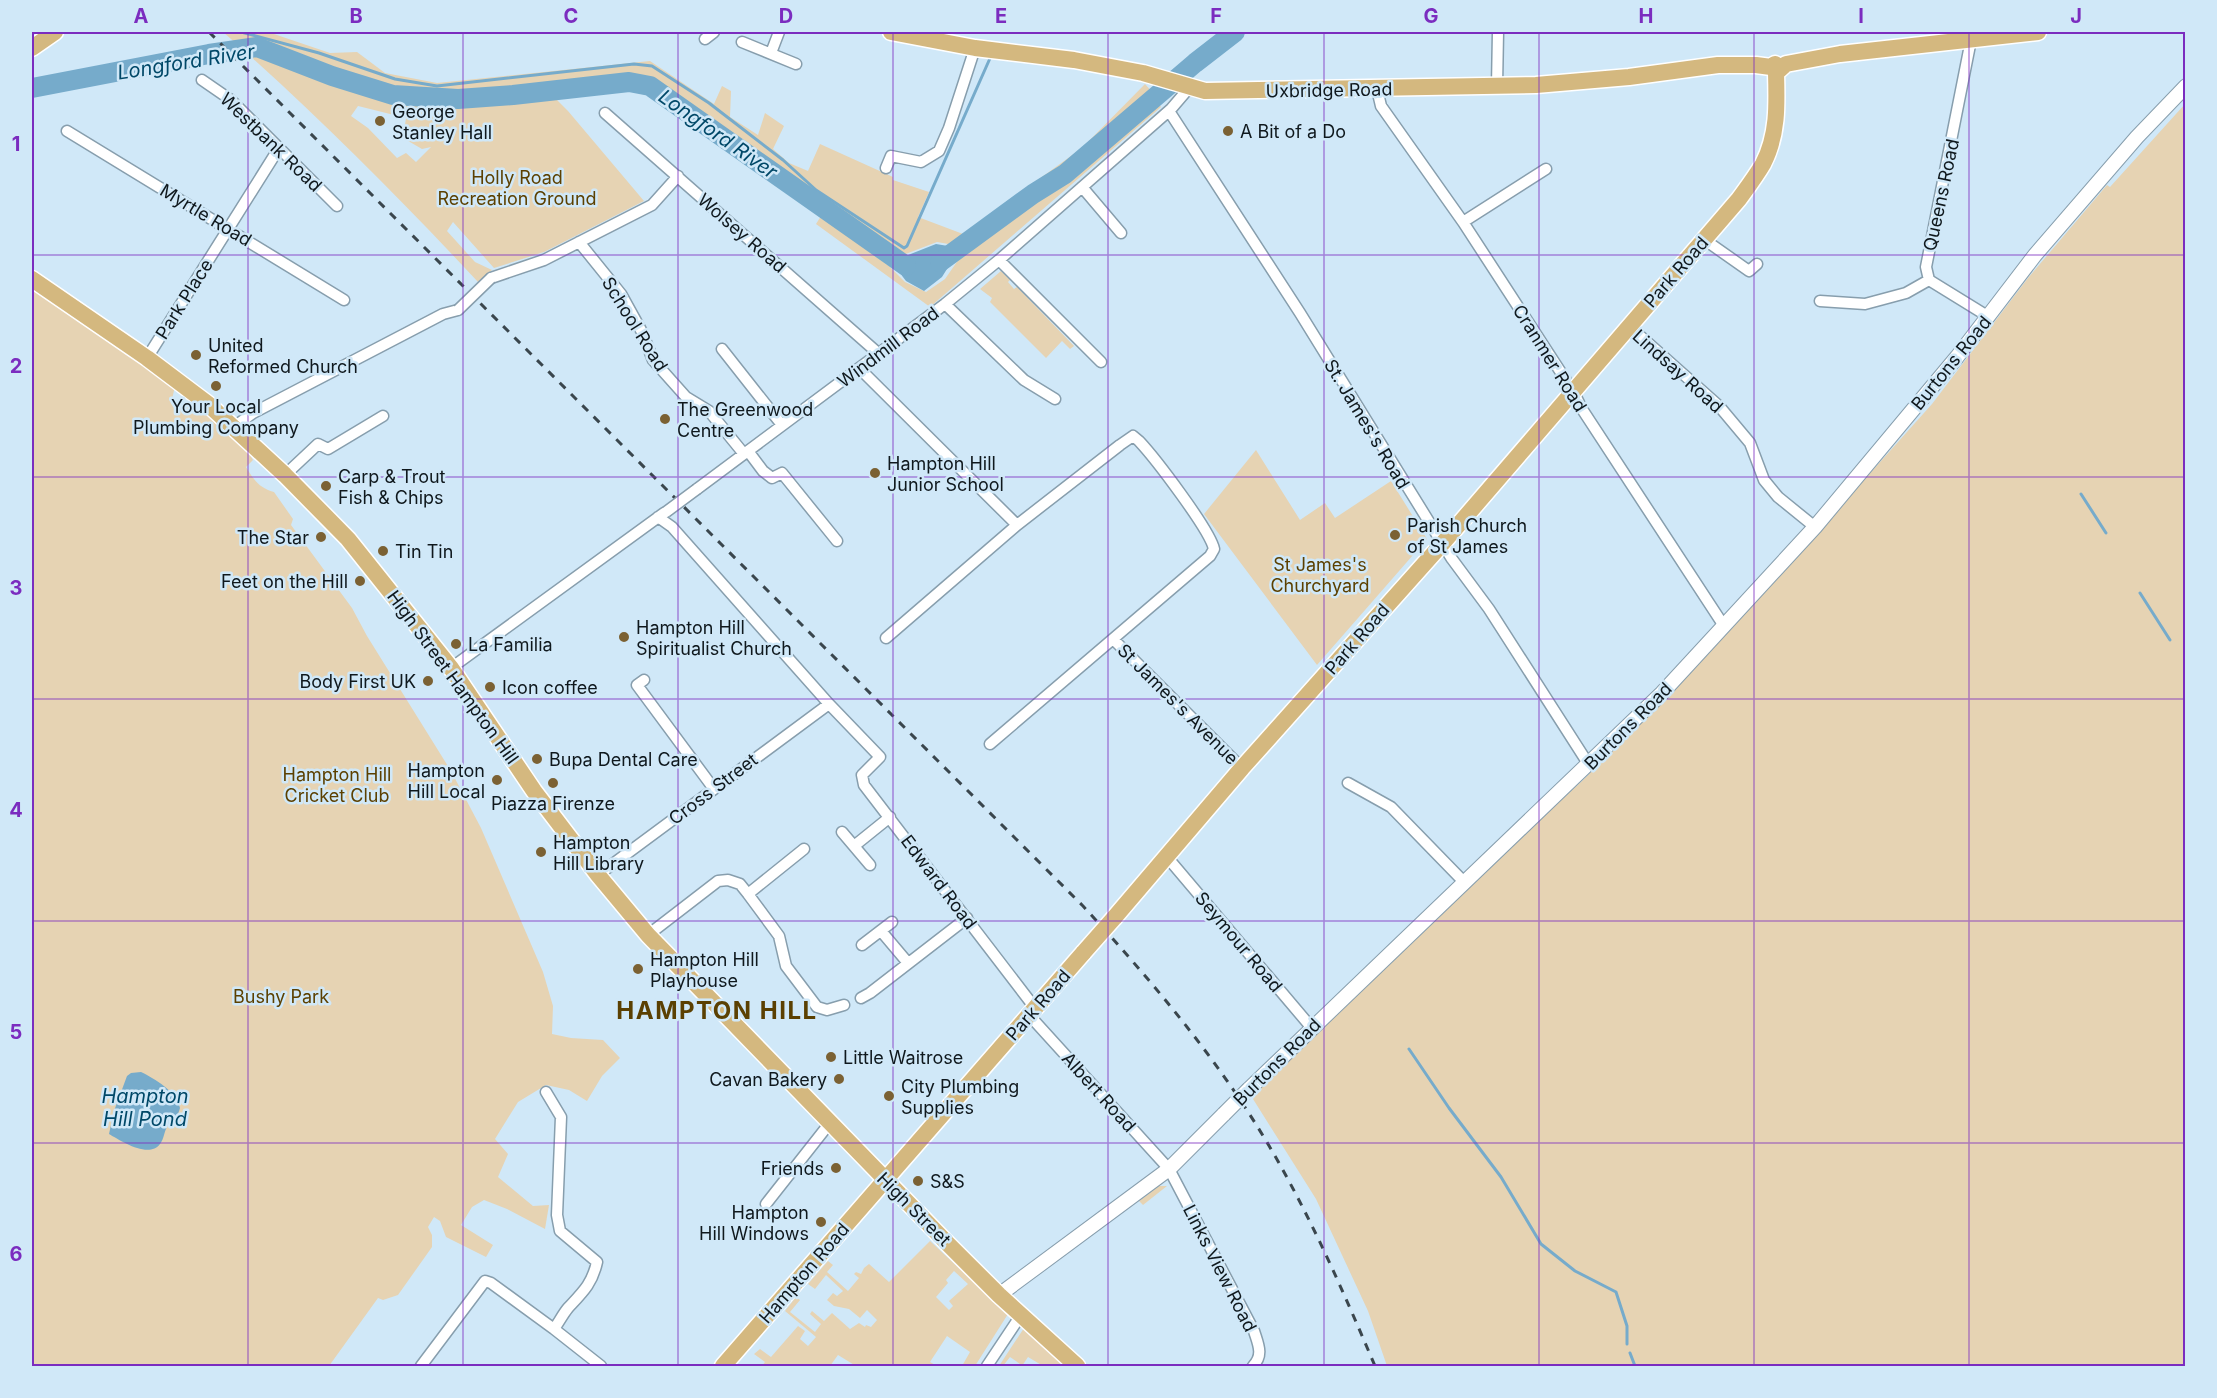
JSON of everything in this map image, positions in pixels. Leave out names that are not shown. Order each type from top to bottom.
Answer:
[{"type":"main road","points":[[32,48],[55,32]]},
{"type":"main road","name":"Uxbridge Road","points":[[891,32],[975,48],[1074,60],[1155,77],[1205,92],[1567,83],[1718,65],[1756,65],[1775,70],[1786,63],[1840,54],[2038,32]]},
{"type":"main road","name":"Park Road","points":[[885,1180],[1242,768],[1442,544],[1739,199],[1763,165],[1772,140],[1777,112],[1775,70]]},
{"type":"main road","name":"High Street Hampton Hill","points":[[32,279],[147,358],[208,404],[285,475],[348,539],[451,668],[534,791],[598,875],[648,935],[829,1124]]},
{"type":"main road","name":"High Street","points":[[829,1124],[999,1295],[1077,1366]]},
{"type":"main road","name":"Hampton Road","points":[[723,1366],[885,1180]]},
{"type":"street","points":[[771,53],[779,32]]},
{"type":"street","points":[[1497,86],[1498,32]]},
{"type":"street","name":"Queens Road","points":[[1929,280],[1926,267],[1969,60],[1971,40]]},
{"type":"street","points":[[742,42],[796,64]]},
{"type":"street","points":[[886,168],[891,156],[921,162],[939,151],[949,128],[975,48]]},
{"type":"street","name":"Westbank Road","points":[[202,80],[231,99],[337,206]]},
{"type":"street","name":"Burtons Road","points":[[999,1295],[1169,1169],[1311,1027],[1589,765],[1662,693],[1815,527],[1989,317],[2035,255],[2137,137],[2186,86]]},
{"type":"street","name":"Windmill Road","points":[[451,668],[662,515],[945,304],[999,260],[1169,111],[1185,87]]},
{"type":"street","name":"Cranmer Road","points":[[1377,89],[1381,106],[1463,222],[1724,626]]},
{"type":"street","name":"St. James's Road","points":[[1169,111],[1300,313],[1442,544],[1489,609],[1589,765]]},
{"type":"street","name":"Wolsey Road","points":[[605,113],[879,354]]},
{"type":"street","name":"Myrtle Road","points":[[67,131],[344,300]]},
{"type":"street","name":"Park Place","points":[[147,358],[279,148]]},
{"type":"street","points":[[1463,222],[1546,169]]},
{"type":"street","points":[[234,427],[253,413],[443,314],[458,310],[491,278],[544,260],[652,205],[678,176]]},
{"type":"street","points":[[1082,187],[1120,233]]},
{"type":"street","points":[[1705,240],[1749,271],[1757,264]]},
{"type":"street","name":"School Road","points":[[579,242],[621,294],[642,332],[653,360],[686,398],[709,411],[763,471],[772,478],[782,473],[837,541]]},
{"type":"street","points":[[999,260],[1101,362]]},
{"type":"street","points":[[1820,301],[1865,304],[1906,293],[1929,280],[1989,317]]},
{"type":"street","points":[[945,304],[1024,380],[1055,399]]},
{"type":"street","name":"Lindsay Road","points":[[1629,326],[1719,406],[1750,444],[1764,480],[1778,497],[1815,527]]},
{"type":"street","points":[[722,349],[782,425]]},
{"type":"street","points":[[860,369],[1017,525]]},
{"type":"street","points":[[285,475],[318,444],[327,449],[383,416]]},
{"type":"street","name":"St James's Avenue","points":[[886,638],[1017,525],[1128,439],[1133,436],[1144,446],[1210,537],[1214,549],[1210,556],[990,744]]},
{"type":"street","points":[[662,515],[829,704]]},
{"type":"street","name":"St James's Avenue","points":[[1113,639],[1242,768]]},
{"type":"street","points":[[644,680],[637,686],[714,789]]},
{"type":"street","name":"Edward Road","points":[[829,704],[880,757],[862,775],[864,785],[966,918],[1032,1011]]},
{"type":"street","name":"Cross Street","points":[[598,875],[829,704]]},
{"type":"street","points":[[1348,783],[1391,807],[1464,882]]},
{"type":"street","points":[[854,846],[890,817]]},
{"type":"street","points":[[842,832],[870,865]]},
{"type":"street","points":[[748,894],[804,849]]},
{"type":"street","name":"Seymour Road","points":[[1167,857],[1311,1027]]},
{"type":"street","points":[[648,935],[718,881],[728,880],[740,884],[779,936],[786,966],[818,1007],[827,1010],[844,1005]]},
{"type":"street","points":[[861,998],[966,918]]},
{"type":"street","points":[[862,945],[892,922]]},
{"type":"street","points":[[880,931],[908,963]]},
{"type":"street","name":"Albert Road","points":[[1032,1011],[1169,1169]]},
{"type":"street","points":[[546,1092],[561,1117],[557,1215],[560,1231],[597,1262],[594,1278],[554,1329]]},
{"type":"street","points":[[766,1204],[829,1124]]},
{"type":"street","name":"Links View Road","points":[[1169,1169],[1254,1330],[1260,1350],[1258,1360],[1253,1366]]},
{"type":"street","points":[[421,1366],[485,1281],[554,1329],[601,1366]]},
{"type":"street","points":[[987,1366],[1021,1315]]},
{"type":"green space","name":"Holly Road Recreation Ground","points":[[223,32],[268,32],[330,53],[357,52],[385,73],[437,83],[650,61],[714,104],[722,86],[731,91],[730,117],[758,135],[765,113],[784,126],[773,149],[789,163],[808,171],[820,144],[893,177],[893,180],[929,192],[918,217],[963,234],[1082,148],[1145,84],[1154,94],[1063,172],[960,246],[937,242],[903,255],[882,253],[808,194],[792,190],[779,171],[684,105],[671,104],[667,93],[637,76],[546,89],[568,111],[644,201],[544,252],[494,268],[453,222],[447,231],[475,262],[492,270],[478,282],[354,154]],"holes":[[[358,106],[406,118],[403,138],[422,149],[431,147],[416,162],[406,153],[397,158],[368,128],[351,116]]]},
{"type":"green space","points":[[1157,101],[1161,107],[930,307],[816,224],[821,216],[889,266],[905,282],[926,292],[945,279],[961,256],[1069,176]]},
{"type":"green space","points":[[2185,104],[2185,1366],[1387,1366],[1368,1311],[1316,1199],[1253,1099],[1262,1084],[1498,857],[1582,781],[1677,686],[1932,404],[2028,278],[2107,185],[2110,187]]},
{"type":"green space","points":[[1001,271],[1010,280],[1008,282],[1014,289],[1017,287],[1074,346],[1070,349],[1062,341],[1046,358],[990,302],[992,298],[980,289]]},
{"type":"green space","name":"Bushy Park","points":[[32,285],[175,386],[171,404],[182,407],[195,400],[242,441],[253,460],[246,467],[257,483],[274,492],[293,519],[291,525],[352,608],[451,771],[481,828],[543,972],[553,1006],[552,1034],[603,1040],[620,1058],[602,1076],[587,1101],[569,1090],[546,1085],[518,1102],[495,1139],[508,1154],[498,1177],[533,1206],[549,1205],[545,1229],[484,1200],[472,1207],[461,1225],[493,1245],[486,1257],[446,1237],[440,1221],[434,1217],[428,1227],[432,1235],[432,1247],[398,1295],[383,1300],[378,1298],[329,1366],[32,1366]]},
{"type":"green space","name":"St James's Churchyard","points":[[1256,450],[1300,520],[1325,503],[1335,518],[1391,481],[1427,539],[1317,665],[1204,514]]},
{"type":"green space","points":[[1159,1186],[1167,1186],[1143,1205],[1139,1201]]},
{"type":"green space","points":[[930,1241],[1008,1314],[975,1366],[962,1366],[970,1352],[947,1336],[930,1362],[937,1366],[856,1366],[838,1355],[830,1366],[762,1366],[765,1362],[754,1354],[760,1349],[771,1357],[798,1326],[805,1331],[800,1339],[808,1346],[816,1337],[785,1311],[796,1297],[800,1300],[790,1312],[815,1332],[821,1324],[810,1314],[812,1311],[824,1321],[832,1313],[850,1329],[859,1323],[865,1327],[866,1325],[871,1327],[877,1320],[867,1310],[860,1318],[849,1309],[834,1306],[827,1300],[833,1293],[837,1296],[843,1291],[826,1275],[815,1289],[808,1284],[828,1261],[833,1265],[827,1272],[848,1291],[859,1278],[854,1274],[856,1272],[861,1274],[869,1264],[889,1282]],"holes":[[[954,1271],[968,1284],[949,1301],[953,1306],[949,1310],[936,1297],[948,1283],[946,1280]]]},
{"type":"green space","points":[[1024,1328],[1065,1366],[1043,1366],[1028,1357],[1022,1366],[1019,1366],[1020,1364],[1010,1357],[1003,1366],[999,1366]]},
{"type":"water","points":[[936,244],[960,248],[942,277],[924,291],[906,281],[884,252],[903,257]]},
{"type":"water","name":"Hampton Hill Pond","points":[[141,1072],[170,1091],[180,1108],[167,1127],[160,1144],[149,1150],[120,1141],[109,1134],[114,1111],[127,1076]]},
{"type":"waterway","points":[[241,32],[319,53],[395,79],[437,86],[634,64],[652,66],[709,103],[783,160],[816,190],[904,248],[907,246],[991,56]]},
{"type":"waterway","name":"Longford River","points":[[940,262],[1033,194],[1065,174],[1195,63],[1235,32]]},
{"type":"waterway","name":"Longford River","points":[[32,88],[257,47],[332,76],[393,95],[458,99],[629,82],[650,86],[906,266]]},
{"type":"waterway","points":[[2081,494],[2106,533]]},
{"type":"waterway","points":[[2140,593],[2170,640]]},
{"type":"waterway","points":[[1409,1049],[1449,1108],[1501,1177],[1541,1244],[1575,1271],[1616,1292],[1627,1326],[1627,1344]]},
{"type":"waterway","points":[[1630,1353],[1635,1366]]},
{"type":"railway","points":[[209,32],[1083,906],[1133,962],[1205,1050],[1268,1144],[1312,1226],[1375,1366]]},
{"type":"place","name":"George Stanley Hall","points":[[380,121]]},
{"type":"place","name":"A Bit of a Do","points":[[1228,131]]},
{"type":"place","name":"United Reformed Church","points":[[196,355]]},
{"type":"place","name":"Your Local Plumbing Company","points":[[216,386]]},
{"type":"place","name":"The Greenwood Centre","points":[[665,419]]},
{"type":"place","name":"Hampton Hill Junior School","points":[[875,473]]},
{"type":"place","name":"Carp & Trout Fish & Chips","points":[[326,486]]},
{"type":"place","name":"Parish Church of St James","points":[[1395,535]]},
{"type":"place","name":"The Star","points":[[321,537]]},
{"type":"place","name":"Tin Tin","points":[[383,551]]},
{"type":"place","name":"Feet on the Hill","points":[[360,581]]},
{"type":"place","name":"Hampton Hill Spiritualist Church","points":[[624,637]]},
{"type":"place","name":"La Familia","points":[[456,644]]},
{"type":"place","name":"Body First UK","points":[[428,681]]},
{"type":"place","name":"Icon coffee","points":[[490,687]]},
{"type":"place","name":"Bupa Dental Care","points":[[537,759]]},
{"type":"place","name":"Hampton Hill Local","points":[[497,780]]},
{"type":"place","name":"Piazza Firenze","points":[[553,783]]},
{"type":"place","name":"Hampton Hill Library","points":[[541,852]]},
{"type":"place","name":"Hampton Hill Playhouse","points":[[638,969]]},
{"type":"place","name":"Little Waitrose","points":[[831,1057]]},
{"type":"place","name":"Cavan Bakery","points":[[839,1079]]},
{"type":"place","name":"City Plumbing Supplies","points":[[889,1096]]},
{"type":"place","name":"Friends","points":[[836,1168]]},
{"type":"place","name":"S&S","points":[[918,1181]]},
{"type":"place","name":"Hampton Hill Windows","points":[[821,1222]]},
{"type":"district","name":"HAMPTON HILL","points":[[717,1010]]},
{"type":"park label","name":"Hampton Hill Cricket Club","points":[[337,784]]}]
